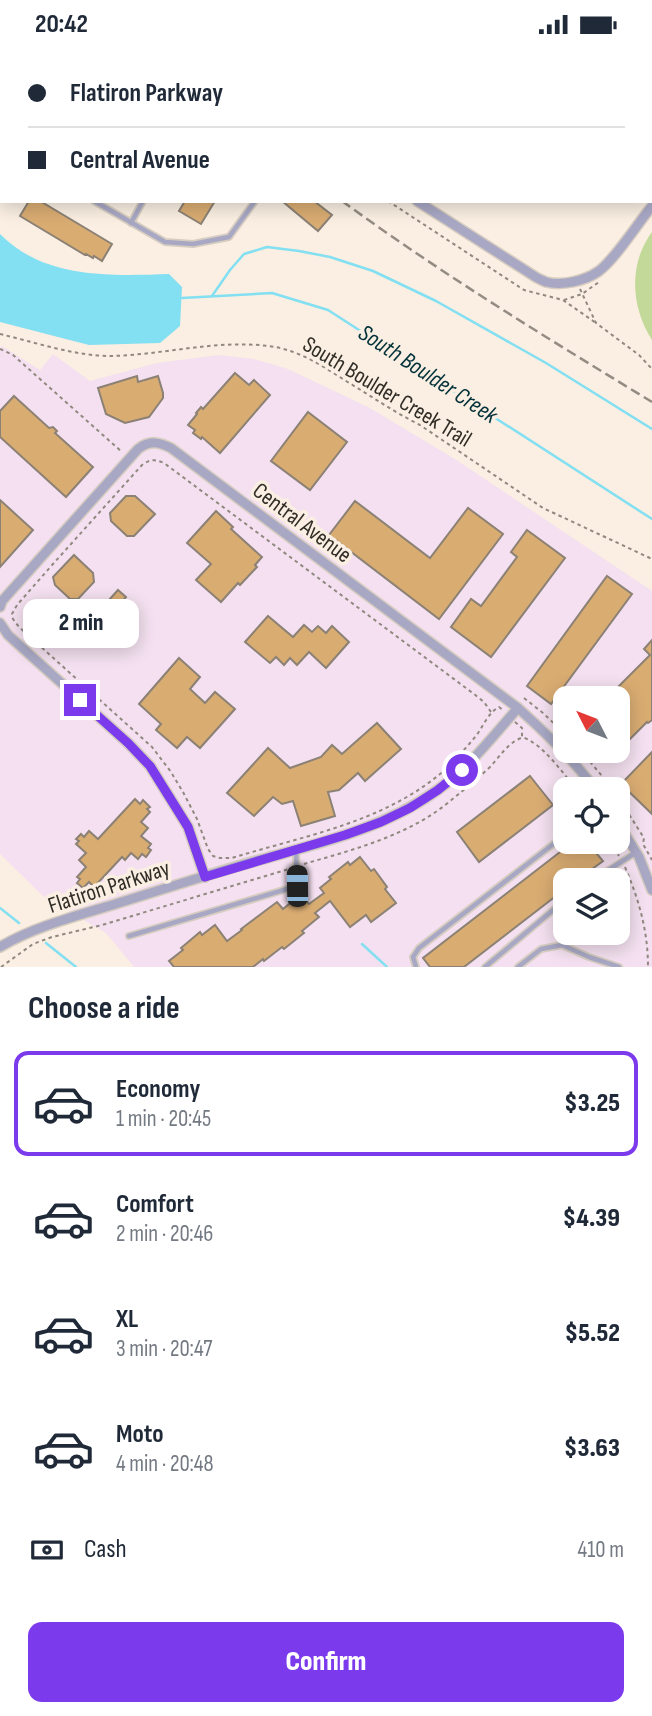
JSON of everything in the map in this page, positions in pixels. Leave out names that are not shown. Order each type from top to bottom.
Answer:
[{"type":"street","points":[[420,203],[544,282],[561,283],[577,281],[598,271],[652,206]]},
{"type":"street","name":"Central Avenue","points":[[0,607],[2,601],[129,458],[147,443],[159,442],[171,448],[518,708],[586,777]]},
{"type":"street","points":[[0,623],[8,635],[150,766],[188,827],[205,877]]},
{"type":"street","name":"Flatiron Parkway","points":[[0,947],[29,932],[381,822],[438,790],[462,770],[518,708]]},
{"type":"street","points":[[630,843],[652,890]]},
{"type":"lane","points":[[97,203],[165,242],[193,244],[229,237],[254,203]]},
{"type":"lane","points":[[131,223],[142,203]]},
{"type":"lane","points":[[416,967],[413,957],[419,948],[553,844]]},
{"type":"lane","points":[[129,936],[297,886],[295,850]]},
{"type":"lane","points":[[611,868],[636,853]]},
{"type":"lane","points":[[485,967],[553,910]]},
{"type":"lane","points":[[518,967],[541,949],[562,945],[619,967]]},
{"type":"path","points":[[391,203],[524,290],[563,300],[639,355],[652,369]]},
{"type":"path","points":[[577,281],[596,323]]},
{"type":"path","name":"South Boulder Creek Trail","points":[[0,334],[80,353],[108,356],[244,345],[275,348],[307,357],[419,425],[543,508],[652,559]]},
{"type":"path","points":[[0,349],[13,355],[141,467]]},
{"type":"path","points":[[491,712],[474,694],[156,459],[149,460],[141,467],[17,605],[12,614],[19,627],[152,747],[183,793],[213,856],[232,858],[358,820],[390,807],[423,787],[449,766],[486,723],[491,712],[499,707],[522,728],[522,737],[540,748],[565,777]]},
{"type":"path","points":[[524,698],[553,723]]},
{"type":"path","points":[[591,763],[603,777]]},
{"type":"path","points":[[630,816],[644,838],[643,844],[652,860]]},
{"type":"path","points":[[618,854],[635,891],[643,918],[648,967]]},
{"type":"shaded area","points":[[2,346],[40,370],[53,354],[90,381],[157,363],[218,355],[254,359],[288,369],[370,408],[455,459],[652,591],[652,967],[134,967],[106,933],[44,897],[0,854]]},
{"type":"green space","points":[[652,232],[652,340],[640,314],[635,286],[639,258]]},
{"type":"water","points":[[0,234],[17,249],[57,267],[101,274],[169,274],[182,287],[180,326],[160,343],[89,345],[0,322]]},
{"type":"building","points":[[28,203],[43,203],[112,244],[102,261],[85,255],[20,216]]},
{"type":"building","points":[[184,203],[214,203],[201,224],[179,211]]},
{"type":"building","points":[[284,203],[317,203],[332,215],[318,231]]},
{"type":"building","points":[[235,373],[249,385],[254,380],[270,395],[220,453],[202,437],[201,439],[193,433],[195,430],[188,425],[201,407],[203,409]]},
{"type":"building","points":[[137,376],[138,382],[158,376],[163,393],[163,398],[149,417],[125,423],[106,414],[98,388]]},
{"type":"building","points":[[14,396],[49,428],[53,427],[57,431],[55,433],[93,467],[66,497],[0,437],[0,411]]},
{"type":"building","points":[[308,412],[347,442],[310,490],[271,461]]},
{"type":"building","points":[[126,496],[135,496],[155,514],[134,536],[127,536],[111,521],[110,513]]},
{"type":"building","points":[[0,500],[33,530],[0,567]]},
{"type":"building","points":[[355,501],[430,558],[468,508],[503,534],[439,619],[329,535]]},
{"type":"building","points":[[216,511],[233,527],[231,529],[262,557],[255,565],[257,567],[221,602],[196,580],[211,564],[187,543]]},
{"type":"building","points":[[527,530],[565,558],[491,657],[451,627],[471,599],[481,606],[517,557],[511,552]]},
{"type":"building","points":[[74,555],[93,573],[94,582],[78,599],[70,599],[55,585],[53,577]]},
{"type":"building","points":[[607,576],[632,594],[564,686],[553,686],[551,704],[527,686]]},
{"type":"building","points":[[118,590],[126,597],[120,604],[135,617],[115,640],[107,633],[105,636],[90,621]]},
{"type":"building","points":[[268,616],[293,637],[304,625],[312,632],[318,626],[326,633],[332,626],[349,642],[326,668],[309,652],[297,665],[290,658],[284,665],[276,657],[270,663],[245,642]]},
{"type":"building","points":[[652,640],[652,720],[630,739],[630,686],[619,686],[650,655],[644,649]]},
{"type":"building","points":[[179,658],[200,677],[190,689],[205,703],[215,692],[235,709],[200,748],[187,737],[177,748],[156,730],[161,724],[139,704]]},
{"type":"building","points":[[377,723],[401,749],[365,781],[358,773],[339,790],[328,792],[335,816],[301,826],[293,801],[282,804],[273,797],[254,816],[227,793],[268,748],[290,768],[321,757],[332,745],[342,754]]},
{"type":"building","points":[[652,752],[652,814],[630,793],[630,777],[628,777]]},
{"type":"building","points":[[530,776],[553,805],[479,862],[457,832]]},
{"type":"building","points":[[135,799],[140,804],[143,800],[150,807],[147,809],[150,812],[141,822],[148,828],[141,836],[151,844],[148,848],[151,850],[146,857],[142,854],[138,859],[131,853],[125,860],[122,857],[94,887],[89,882],[83,888],[77,883],[80,879],[77,877],[86,867],[79,860],[86,853],[76,844],[79,841],[76,839],[81,834],[84,837],[89,831],[98,839]]},
{"type":"building","points":[[557,854],[597,854],[603,861],[593,868],[553,868],[553,898],[464,967],[430,967],[423,958]]},
{"type":"building","points":[[360,857],[371,871],[374,869],[396,903],[371,922],[366,915],[350,927],[330,901],[315,913],[319,917],[302,931],[304,933],[284,949],[282,947],[253,967],[174,967],[169,961],[200,932],[202,935],[215,925],[227,941],[277,902],[283,909],[301,894],[309,904],[324,893],[320,888],[331,879],[329,877],[348,862],[350,865]]},
{"type":"waterway","points":[[212,296],[244,254],[267,247],[330,257],[373,271],[436,301],[546,363],[652,429]]},
{"type":"waterway","name":"South Boulder Creek","points":[[182,298],[272,293],[328,310],[652,519]]},
{"type":"waterway","points":[[0,908],[19,923]]},
{"type":"waterway","points":[[46,943],[76,967]]},
{"type":"waterway","points":[[362,944],[387,967]]},
{"type":"railway","points":[[345,203],[456,280],[652,402]]},
{"type":"route","points":[[80,700],[150,766],[188,827],[205,877],[381,822],[410,808],[462,770]]}]
